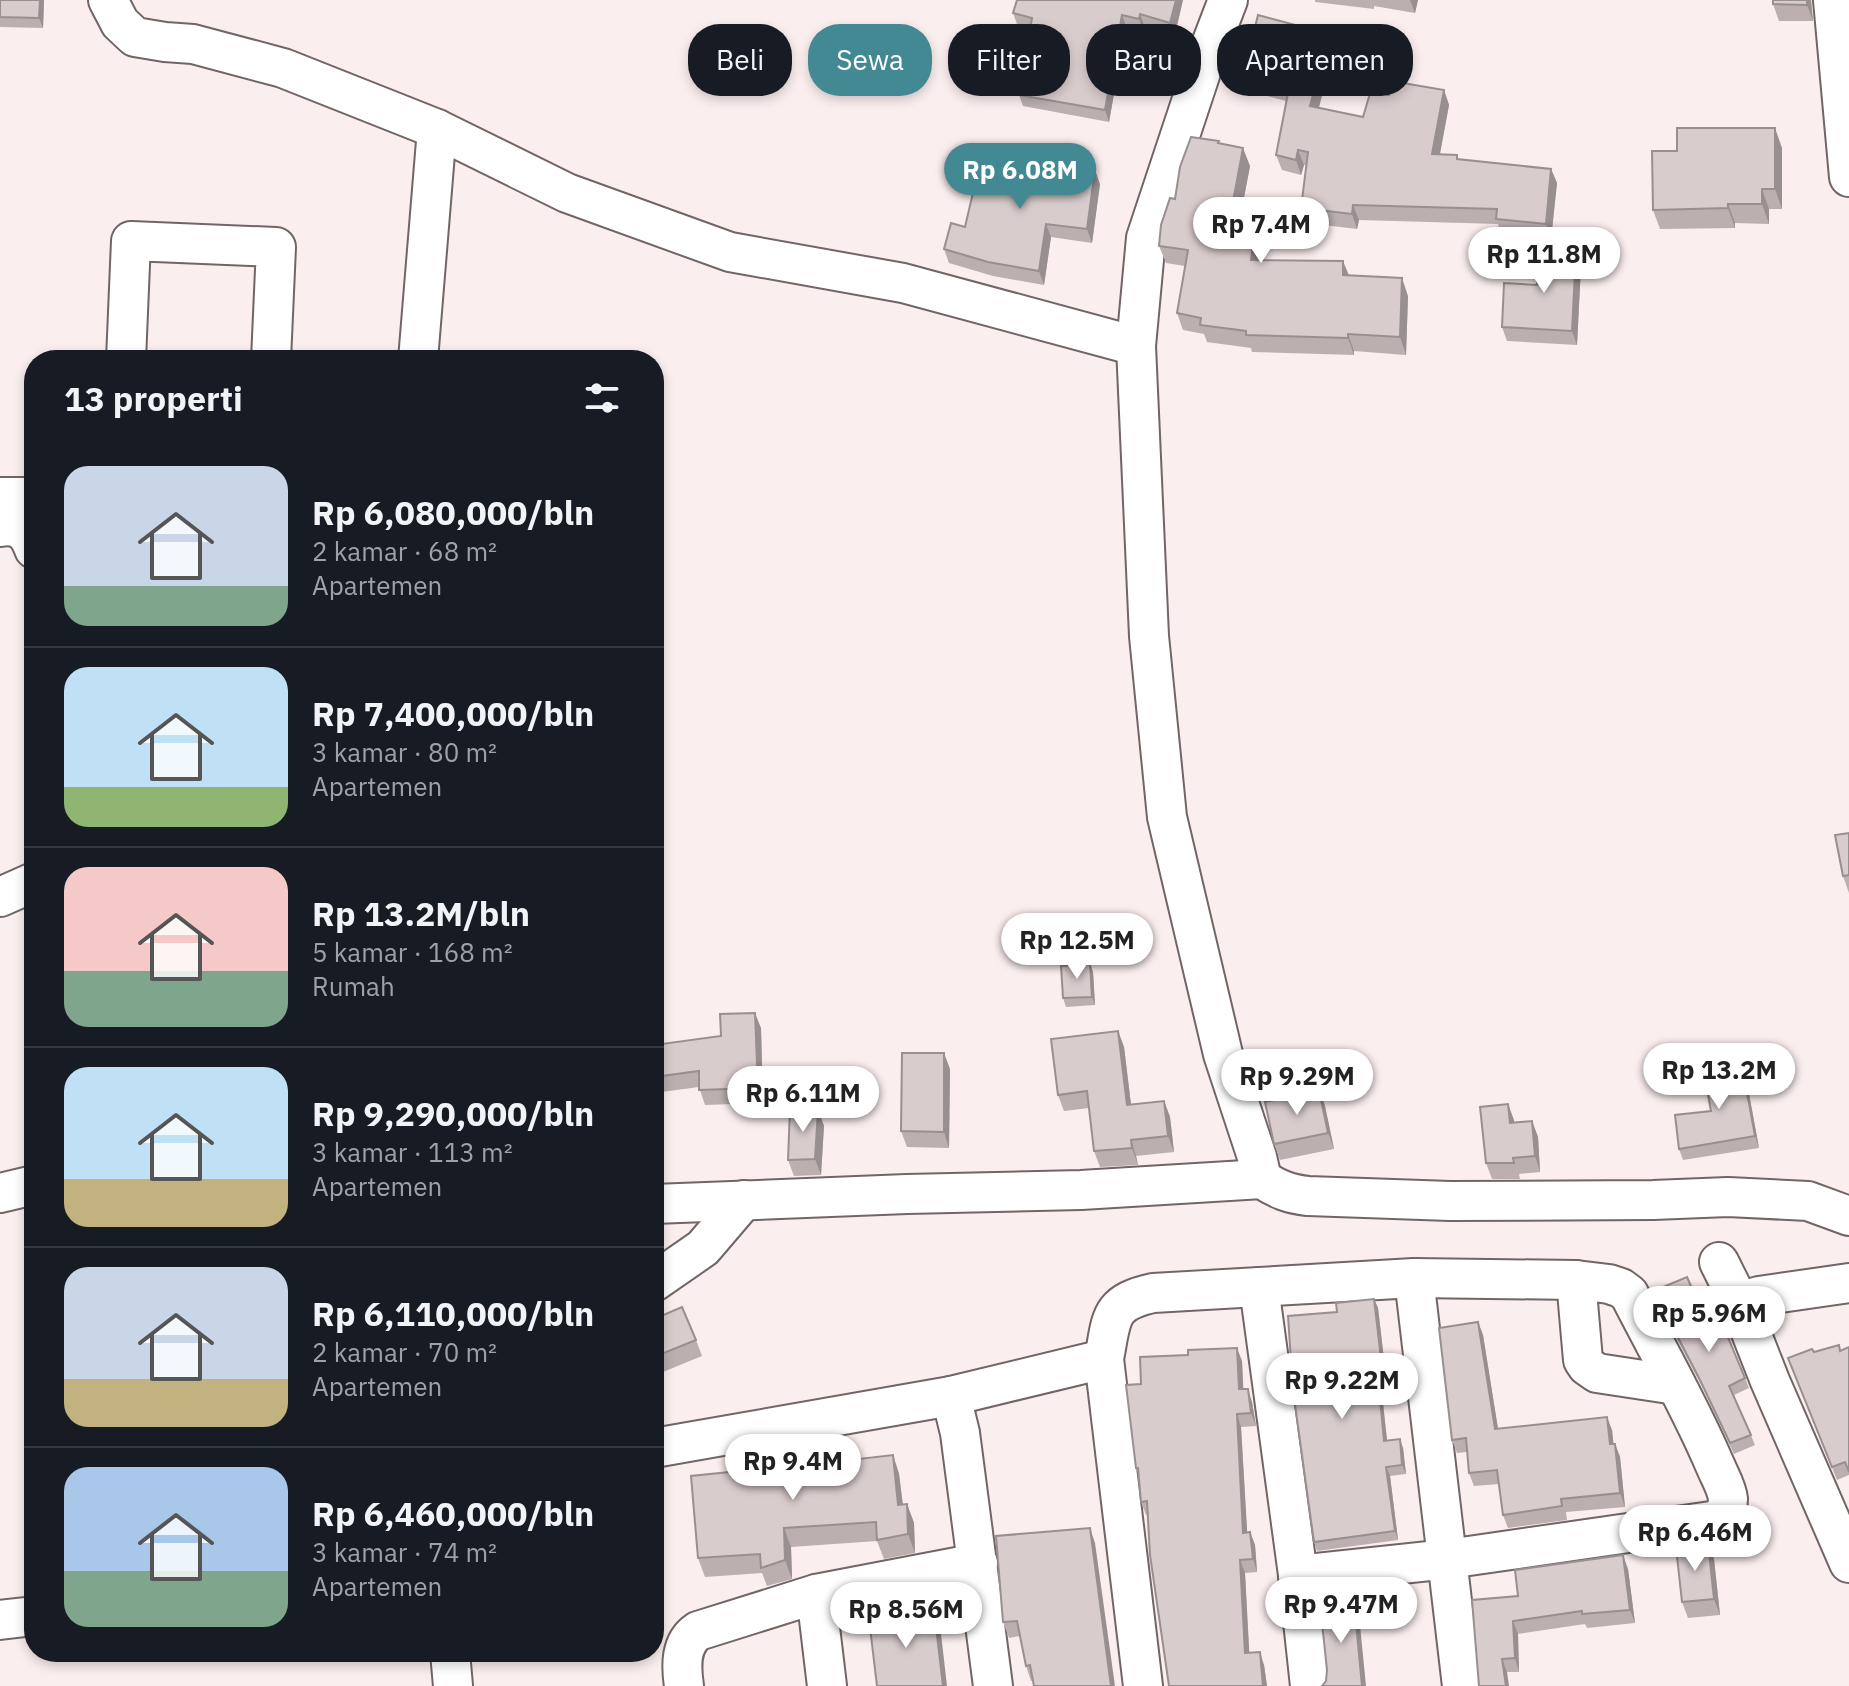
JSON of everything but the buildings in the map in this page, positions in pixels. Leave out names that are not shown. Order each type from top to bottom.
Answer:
[{"type":"street","points":[[108,0],[120,23],[135,37],[193,44],[283,68],[437,129],[567,193],[730,252],[903,283],[1136,346]]},
{"type":"street","points":[[1228,0],[1146,238],[1136,346],[1149,636],[1167,817],[1223,1054],[1262,1179]]},
{"type":"street","points":[[1833,0],[1849,177]]},
{"type":"street","points":[[419,350],[437,129]]},
{"type":"street","points":[[126,350],[131,241],[276,247],[271,350]]},
{"type":"street","points":[[0,497],[24,497]]},
{"type":"street","points":[[0,527],[24,532]]},
{"type":"street","points":[[0,897],[24,886]]},
{"type":"street","points":[[664,1204],[1081,1190],[1262,1179],[1288,1193],[1308,1196],[1450,1201],[1728,1197],[1808,1201],[1849,1216]]},
{"type":"street","points":[[0,1193],[24,1187]]},
{"type":"street","points":[[664,1275],[703,1248],[744,1200]]},
{"type":"street","points":[[1719,1262],[1739,1302],[1849,1563]]},
{"type":"street","points":[[1414,1278],[1462,1686]]},
{"type":"street","points":[[1143,1686],[1104,1359],[1114,1316],[1120,1305],[1135,1297],[1153,1293],[1414,1278],[1576,1280],[1621,1288],[1629,1294],[1676,1385],[1728,1496],[1727,1509],[1718,1520],[1448,1559],[1298,1575]]},
{"type":"street","points":[[1576,1280],[1583,1360],[1587,1366],[1597,1373],[1676,1385]]},
{"type":"street","points":[[1739,1302],[1759,1296],[1849,1283]]},
{"type":"street","points":[[1259,1287],[1310,1686]]},
{"type":"street","points":[[664,1446],[951,1396],[1104,1359]]},
{"type":"street","points":[[951,1396],[960,1433],[993,1686]]},
{"type":"street","points":[[684,1686],[681,1667],[691,1636],[713,1625],[816,1594],[978,1563]]},
{"type":"street","points":[[816,1594],[827,1686]]},
{"type":"street","points":[[0,1620],[24,1617]]},
{"type":"street","points":[[451,1662],[453,1686]]}]
